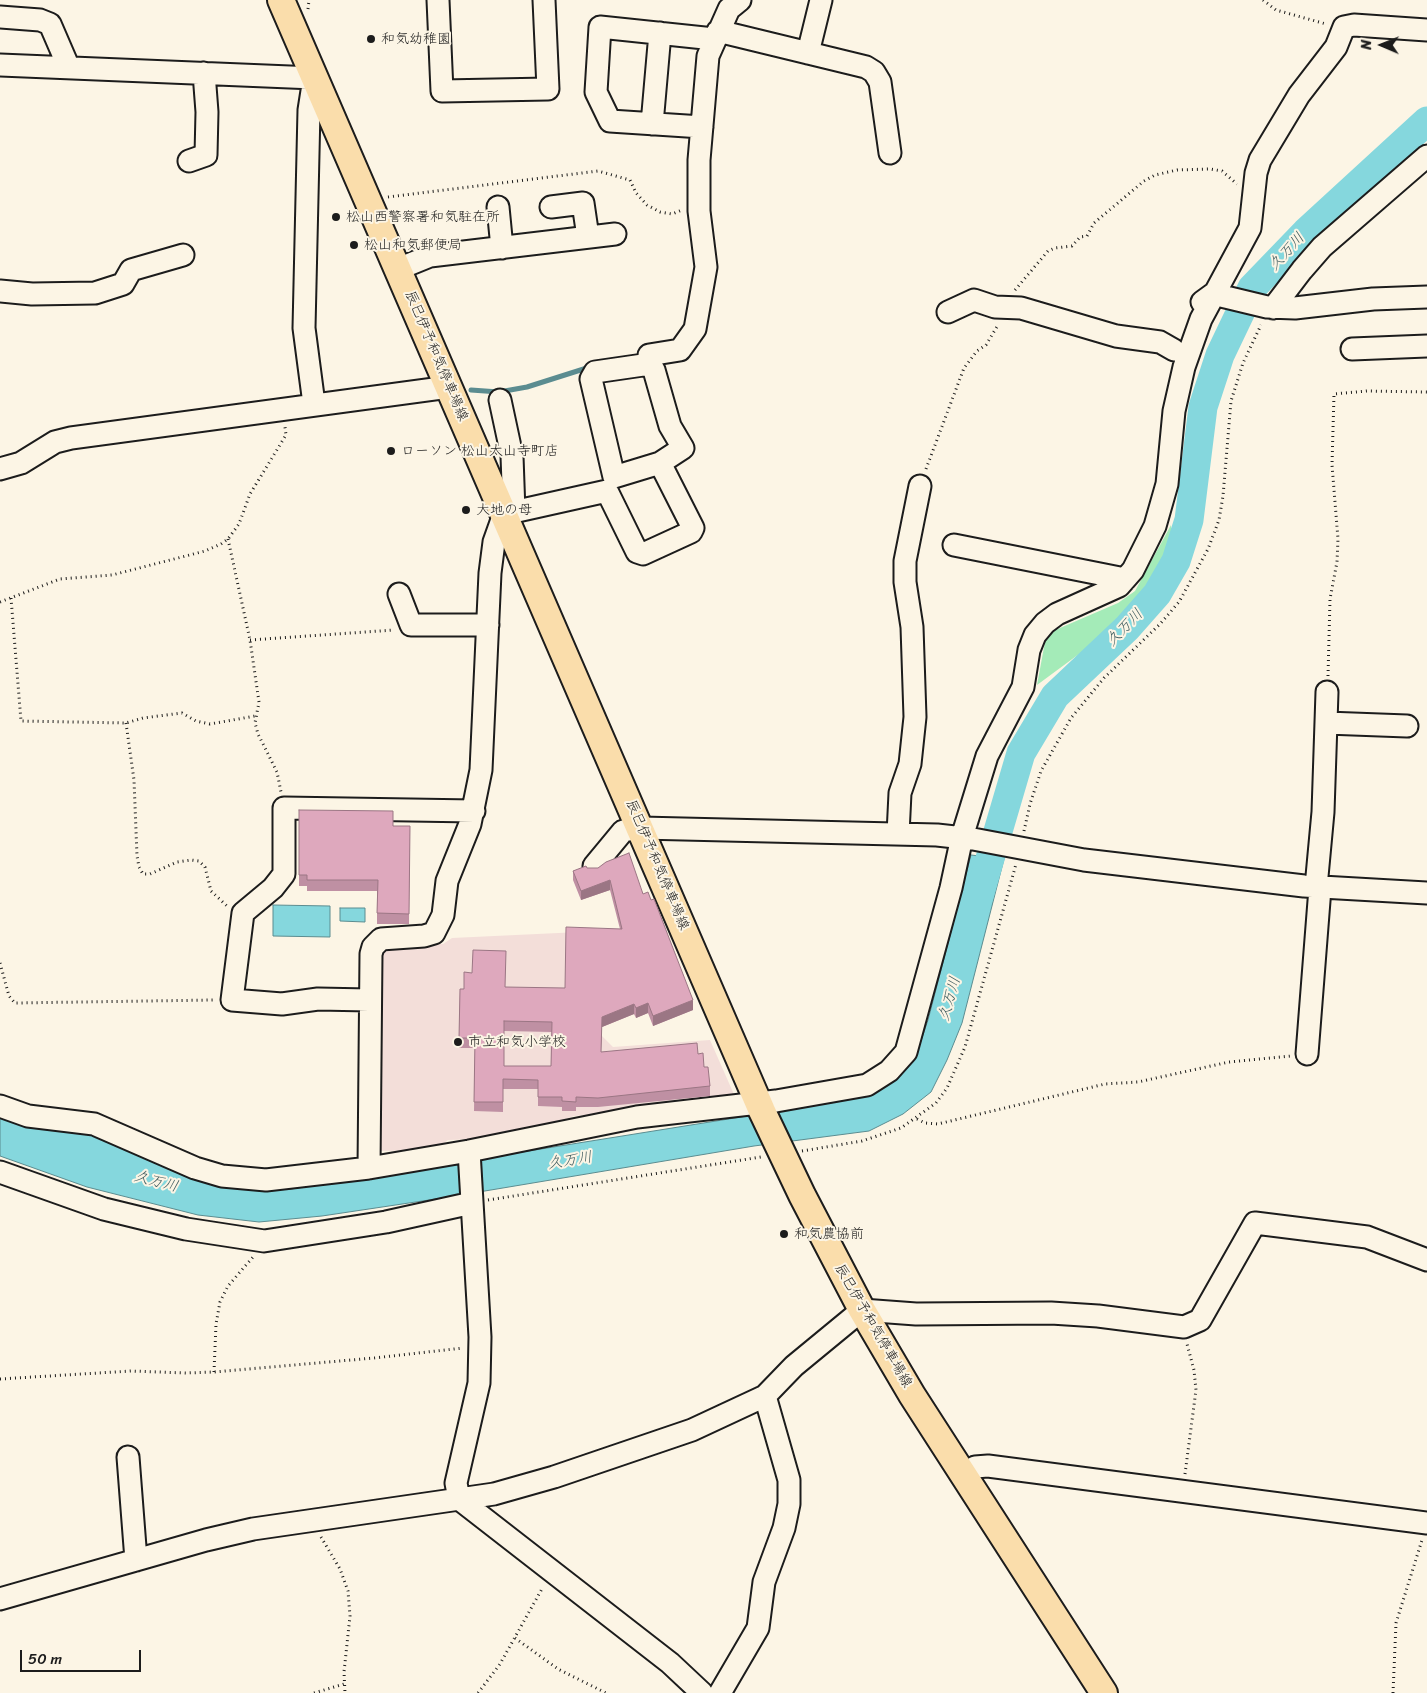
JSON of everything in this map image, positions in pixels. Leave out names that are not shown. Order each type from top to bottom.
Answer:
[{"type":"main road","name":"辰巳伊予和気停車場線","points":[[281,0],[449,387],[509,513],[641,828],[761,1107],[813,1218],[862,1310],[964,1476],[1104,1693]]},
{"type":"street","points":[[438,0],[442,91],[548,89],[544,0]]},
{"type":"street","points":[[509,513],[610,484],[660,463],[683,448],[670,426],[654,370],[650,364],[649,355],[680,350],[695,329],[706,267],[699,205],[702,127],[708,56],[729,9],[740,0]]},
{"type":"street","points":[[808,53],[821,0]]},
{"type":"street","points":[[0,17],[40,20],[50,24],[69,68]]},
{"type":"street","points":[[1174,411],[1184,367],[1201,319],[1217,295],[1250,228],[1256,173],[1260,160],[1299,95],[1336,47],[1344,27],[1354,25],[1427,30]]},
{"type":"street","points":[[702,127],[610,121],[596,92],[600,27],[660,33],[716,35],[808,53],[866,67],[874,72],[880,82],[890,153]]},
{"type":"street","points":[[652,124],[660,33]]},
{"type":"street","points":[[0,64],[314,78],[309,110],[304,328],[314,404]]},
{"type":"street","points":[[188,161],[206,155],[207,112],[204,73]]},
{"type":"street","points":[[1270,307],[1322,247],[1427,156]]},
{"type":"street","points":[[551,207],[583,203],[588,237]]},
{"type":"street","points":[[498,207],[502,248]]},
{"type":"street","points":[[398,269],[430,256],[615,234]]},
{"type":"street","points":[[0,291],[32,294],[95,293],[123,284],[131,270],[183,255]]},
{"type":"street","points":[[0,1106],[28,1116],[94,1124],[195,1168],[222,1176],[266,1180],[469,1154],[637,1117],[761,1107],[867,1085],[889,1071],[906,1052],[967,838],[987,756],[1023,687],[1029,650],[1034,635],[1057,614],[1110,591],[1126,579],[1142,552],[1163,505],[1170,466],[1174,411],[1174,350],[1204,299],[1217,295],[1270,307],[1295,308],[1373,300],[1427,298]]},
{"type":"street","points":[[948,312],[974,300],[995,308],[1021,308],[1116,336],[1160,342],[1174,350]]},
{"type":"street","points":[[1352,349],[1427,346]]},
{"type":"street","points":[[650,364],[595,372],[590,379],[610,484],[637,552],[643,554],[691,532],[693,528],[660,463]]},
{"type":"street","points":[[0,469],[21,463],[55,442],[71,438],[449,387]]},
{"type":"street","points":[[369,1168],[369,1000],[371,954],[376,942],[386,938],[424,936],[434,933],[439,927],[443,915],[448,881],[474,811],[481,770],[494,542],[509,513],[512,456],[500,400]]},
{"type":"street","points":[[898,834],[900,793],[910,764],[915,717],[912,627],[905,582],[905,561],[920,486]]},
{"type":"street","points":[[954,546],[1126,579]]},
{"type":"street","points":[[399,594],[411,625],[488,625]]},
{"type":"street","points":[[1307,1054],[1323,812],[1327,692]]},
{"type":"street","points":[[1326,723],[1407,726]]},
{"type":"street","points":[[369,1000],[318,999],[282,1004],[232,1000],[243,913],[273,888],[284,874],[284,808],[474,811]]},
{"type":"street","points":[[594,866],[624,831],[641,828],[898,834],[967,838],[1084,860],[1318,887],[1427,893]]},
{"type":"street","points":[[469,1154],[480,1346],[479,1383],[456,1483],[459,1499],[670,1663],[702,1693]]},
{"type":"street","points":[[0,1172],[104,1209],[186,1229],[264,1241],[386,1222],[472,1201]]},
{"type":"street","points":[[0,1599],[253,1529],[494,1494],[582,1467],[692,1430],[765,1396],[794,1366],[862,1310],[946,1314],[1051,1313],[1098,1316],[1184,1327],[1200,1320],[1256,1223],[1367,1237],[1427,1260]]},
{"type":"street","points":[[720,1693],[758,1628],[764,1582],[784,1528],[790,1504],[789,1480],[765,1396]]},
{"type":"street","points":[[128,1457],[136,1560]]},
{"type":"street","points":[[964,1476],[975,1468],[988,1466],[1184,1492],[1426,1529]]},
{"type":"path","points":[[1262,0],[1276,10],[1344,27]]},
{"type":"path","points":[[920,486],[964,368],[992,337],[1012,294],[1048,251],[1055,248],[1072,246],[1080,237],[1087,236],[1094,223],[1144,181],[1155,175],[1177,170],[1210,168],[1222,171],[1253,199]]},
{"type":"path","points":[[367,199],[598,171],[630,180],[636,193],[647,205],[660,212],[672,214],[699,205]]},
{"type":"path","points":[[1327,692],[1330,599],[1337,562],[1338,539],[1332,465],[1334,394],[1367,391],[1427,392]]},
{"type":"path","points":[[0,602],[60,579],[112,575],[205,551],[228,539],[239,524],[250,494],[286,435],[284,408]]},
{"type":"path","points":[[228,539],[250,640],[259,702],[255,716],[258,734],[277,772],[284,808]]},
{"type":"path","points":[[11,598],[21,721],[126,722],[182,713],[196,721],[210,724],[255,716]]},
{"type":"path","points":[[250,640],[396,630],[406,629],[411,625]]},
{"type":"path","points":[[126,722],[134,780],[137,856],[143,874],[150,874],[177,862],[199,861],[205,867],[211,891],[224,904],[243,913]]},
{"type":"path","points":[[0,963],[5,974],[8,996],[15,1003],[232,1000]]},
{"type":"path","points":[[916,1119],[938,1124],[1105,1084],[1138,1082],[1229,1062],[1307,1054]]},
{"type":"path","points":[[214,1372],[216,1324],[220,1302],[228,1286],[258,1252],[264,1241]]},
{"type":"path","points":[[1184,1327],[1194,1370],[1196,1390],[1184,1492]]},
{"type":"path","points":[[0,1379],[131,1371],[214,1372],[374,1358],[480,1346]]},
{"type":"path","points":[[314,1520],[319,1534],[340,1569],[348,1591],[350,1616],[344,1684],[345,1693]]},
{"type":"path","points":[[1393,1693],[1396,1623],[1426,1529]]},
{"type":"path","points":[[478,1693],[500,1664],[552,1572]]},
{"type":"path","points":[[515,1638],[558,1669],[606,1693]]},
{"type":"path","points":[[314,1693],[344,1684]]},
{"type":"shaded area","points":[[601,931],[601,1035],[613,1047],[710,1040],[736,1099],[670,1108],[574,1116],[511,1138],[448,1140],[434,1150],[375,1151],[377,947],[443,944],[452,938]]},
{"type":"green space","points":[[1171,525],[1172,542],[1166,560],[1149,592],[1128,615],[1098,640],[1037,685],[1045,642],[1053,631],[1118,603],[1135,591]]},
{"type":"water","points":[[971,855],[1004,859],[962,1023],[931,1092],[903,1114],[869,1131],[754,1146],[449,1197],[322,1216],[259,1222],[198,1215],[87,1187],[0,1156],[0,1116],[88,1133],[197,1177],[236,1188],[262,1191],[291,1189],[741,1117],[862,1095],[892,1082],[915,1059],[928,1020]]},
{"type":"water","points":[[273,905],[330,906],[330,937],[273,936]]},
{"type":"water","points":[[340,908],[365,908],[365,922],[340,921]]},
{"type":"building","points":[[299,810],[393,811],[393,826],[410,826],[409,914],[377,913],[378,880],[307,880],[307,875],[299,875]]},
{"type":"building","points":[[629,853],[643,894],[648,892],[651,900],[654,899],[693,1000],[653,1016],[648,1003],[636,1008],[634,1004],[602,1017],[601,1052],[697,1043],[698,1054],[703,1053],[704,1067],[708,1067],[710,1086],[598,1098],[576,1097],[576,1102],[562,1101],[562,1097],[538,1097],[538,1080],[503,1079],[503,1102],[474,1102],[475,1038],[459,1038],[460,989],[464,989],[464,972],[472,973],[473,950],[506,951],[505,987],[565,988],[566,927],[622,929],[610,880],[581,891],[573,871],[586,866],[587,868],[598,868],[606,862]],"holes":[[[504,1021],[552,1022],[551,1066],[504,1066]]]},
{"type":"waterway","name":"久万川","points":[[979,896],[1021,753],[1055,696],[1127,628],[1157,594],[1176,561],[1189,520],[1203,407],[1220,355],[1252,288],[1306,232],[1427,121]]},
{"type":"waterway","points":[[471,390],[499,392],[527,387],[590,367]]},
{"type":"place","name":"和気幼稚園","points":[[371,39]]},
{"type":"place","name":"松山西警察署和気駐在所","points":[[336,217]]},
{"type":"place","name":"松山和気郵便局","points":[[354,245]]},
{"type":"place","name":"ローソン 松山太山寺町店","points":[[391,451]]},
{"type":"place","name":"大地の母","points":[[466,510]]},
{"type":"place","name":"市立和気小学校","points":[[458,1042]]},
{"type":"place","name":"和気農協前","points":[[784,1234]]}]
